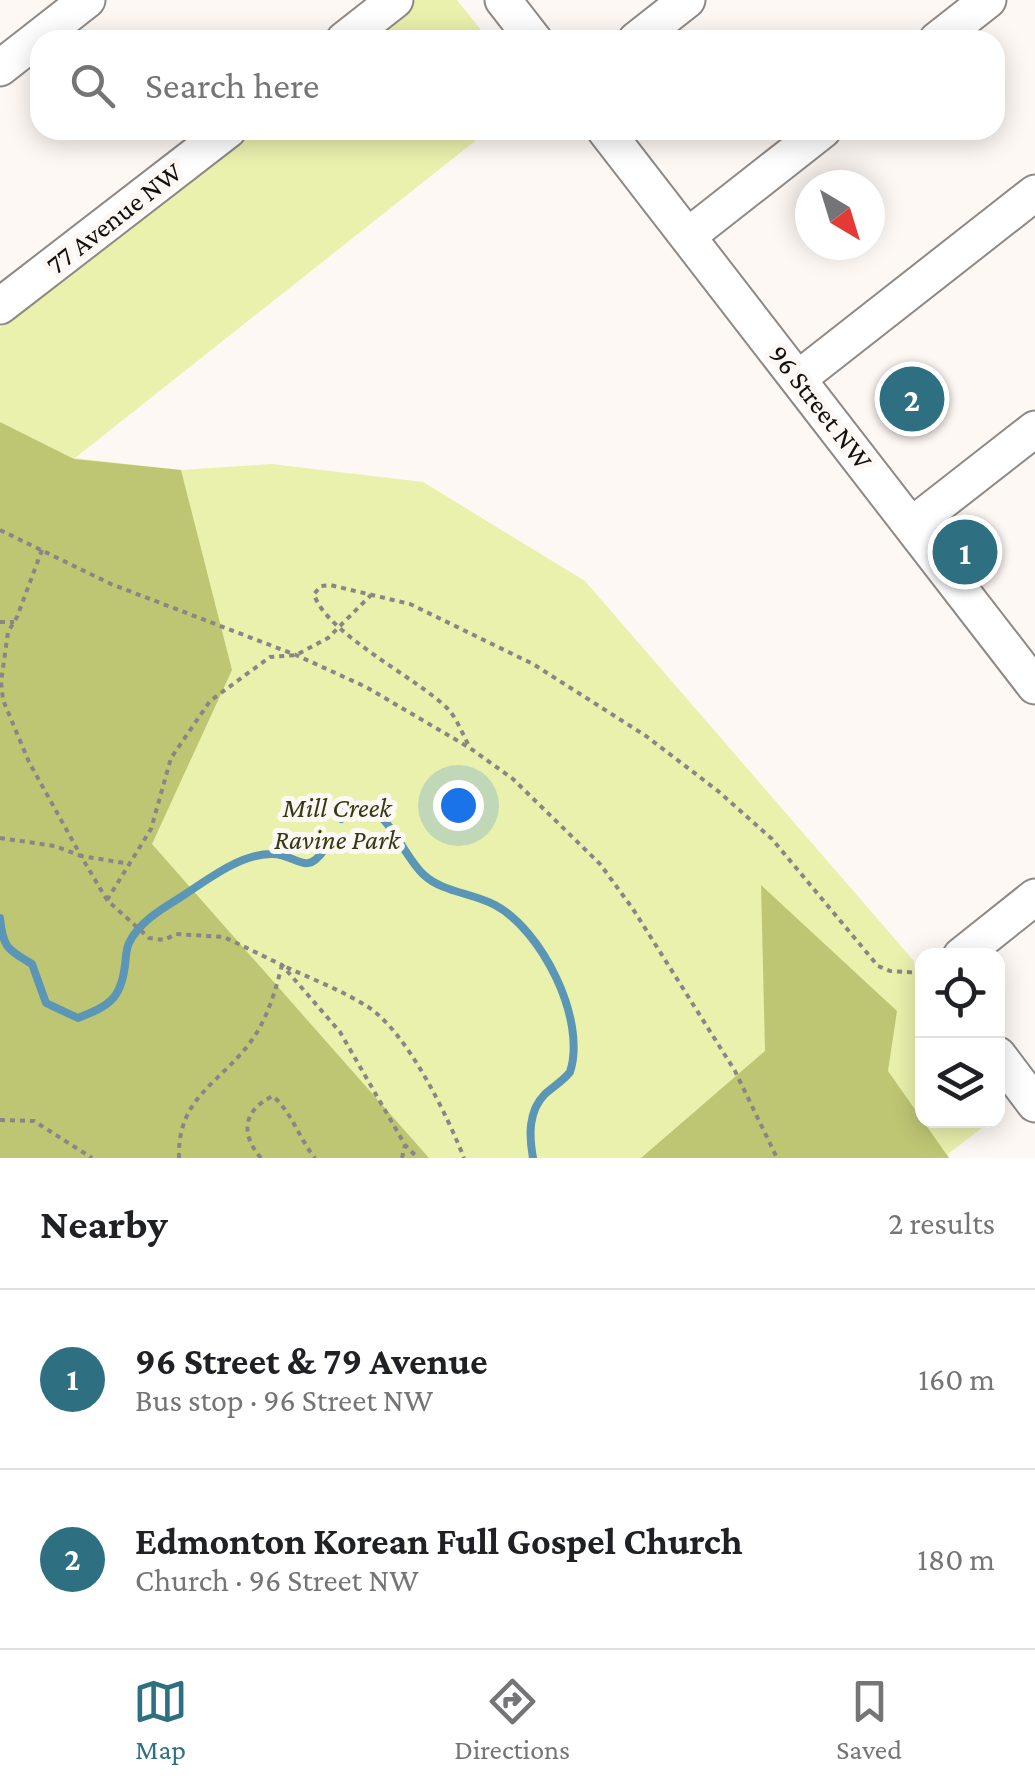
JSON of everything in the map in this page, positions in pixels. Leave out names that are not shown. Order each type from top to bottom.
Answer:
[{"type":"street","points":[[49,30],[87,0]]},
{"type":"street","points":[[357,30],[395,0]]},
{"type":"street","points":[[502,0],[526,30]]},
{"type":"street","points":[[649,30],[688,0]]},
{"type":"street","points":[[950,30],[988,0]]},
{"type":"street","points":[[0,68],[30,45]]},
{"type":"street","name":"77 Avenue NW","points":[[0,306],[215,140]]},
{"type":"street","name":"96 Street NW","points":[[612,140],[1031,671]]},
{"type":"street","points":[[688,236],[810,140]]},
{"type":"street","points":[[799,378],[1035,193]]},
{"type":"street","points":[[912,525],[1035,429]]},
{"type":"street","points":[[971,948],[1035,897]]},
{"type":"street","points":[[1005,1064],[1035,1104]]},
{"type":"path","points":[[0,530],[111,584],[296,655],[366,687],[470,748],[513,779],[600,864],[633,908],[735,1071],[777,1158]]},
{"type":"path","points":[[42,550],[8,632],[2,666],[3,700],[29,762],[107,900],[149,938],[164,940],[176,934],[224,937],[368,1006],[388,1024],[444,1108],[464,1158]]},
{"type":"path","points":[[470,748],[451,712],[340,626],[317,603],[314,594],[321,586],[410,604],[533,664],[646,736],[772,838],[878,966],[915,973]]},
{"type":"path","points":[[107,900],[151,829],[171,758],[210,701],[270,656],[296,655],[328,638],[371,595]]},
{"type":"path","points":[[0,622],[14,622]]},
{"type":"path","points":[[0,838],[131,864]]},
{"type":"path","points":[[282,965],[340,1032],[405,1145],[418,1158]]},
{"type":"path","points":[[179,1158],[179,1134],[188,1110],[253,1038],[265,1017],[282,965]]},
{"type":"path","points":[[260,1158],[248,1144],[248,1121],[258,1103],[272,1096],[289,1110],[302,1142],[315,1158]]},
{"type":"path","points":[[0,1120],[34,1121],[92,1158]]},
{"type":"path","points":[[402,1158],[405,1145]]},
{"type":"green space","points":[[416,0],[457,0],[481,30],[378,30]]},
{"type":"green space","name":"Mill Creek Ravine Park","points":[[238,140],[476,140],[75,458],[181,470],[272,464],[423,482],[585,581],[914,961],[915,1128],[982,1128],[948,1154],[949,1158],[0,1158],[0,327]]},
{"type":"green space","points":[[0,422],[74,459],[181,470],[232,670],[152,844],[429,1158],[0,1158]]},
{"type":"green space","points":[[761,885],[897,1011],[888,1071],[915,1110],[915,1128],[928,1128],[949,1158],[641,1158],[765,1051]]},
{"type":"waterway","points":[[341,819],[349,804],[374,811],[431,881],[495,905],[529,934],[544,955],[566,1003],[574,1051],[570,1072],[535,1108],[533,1158]]},
{"type":"waterway","points":[[0,918],[5,942],[32,964],[46,1003],[78,1018],[105,1005],[116,994],[129,943],[159,911],[248,858],[271,854],[305,863],[324,850]]},
{"type":"place","name":"Edmonton Korean Full Gospel Church","points":[[912,399]]},
{"type":"place","name":"96 Street & 79 Avenue","points":[[965,552]]}]
